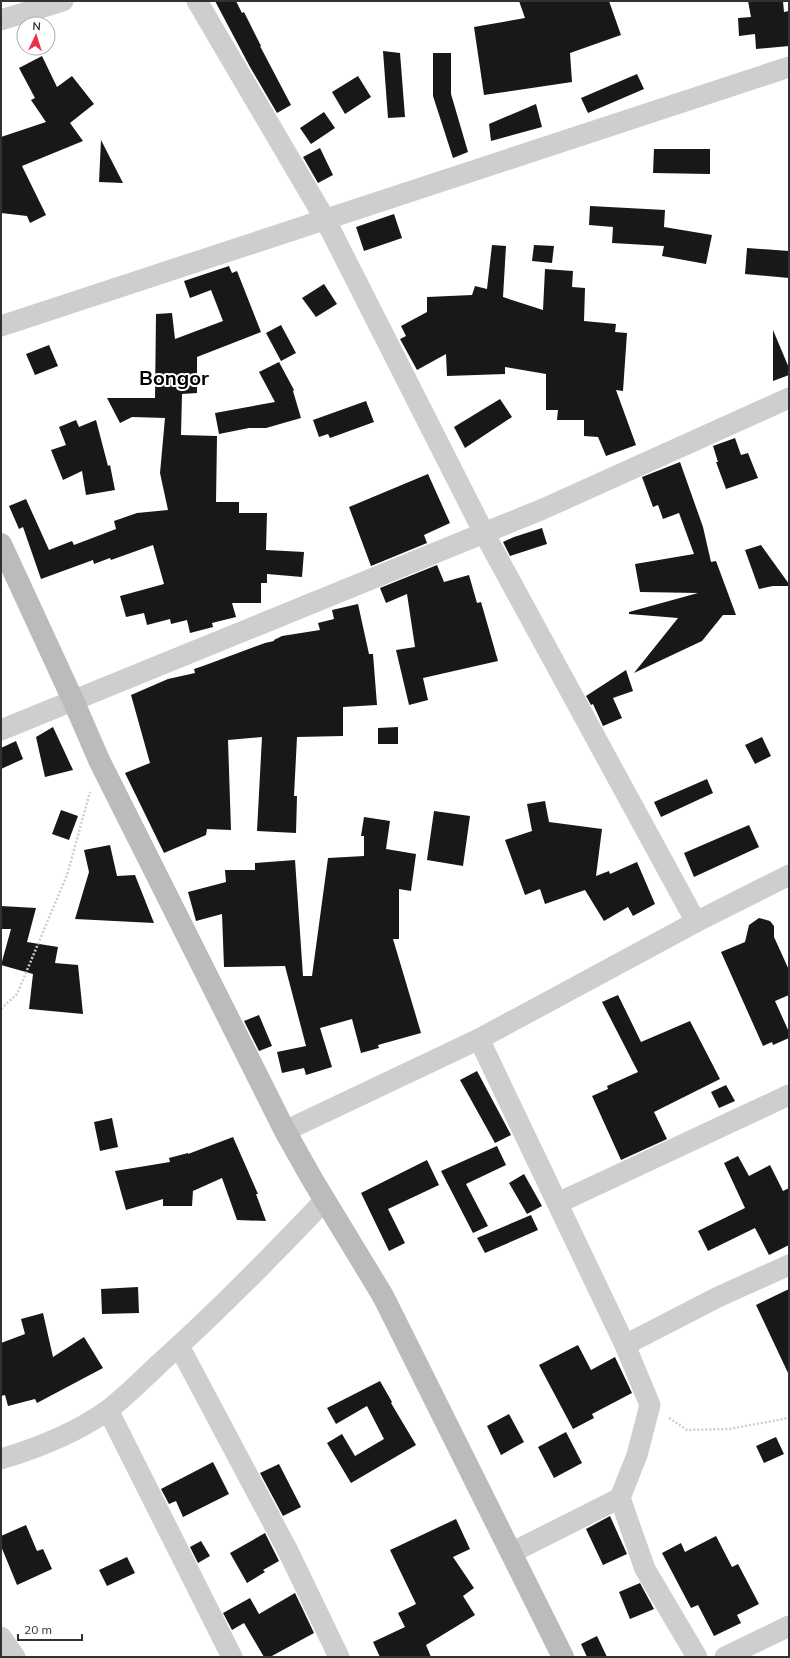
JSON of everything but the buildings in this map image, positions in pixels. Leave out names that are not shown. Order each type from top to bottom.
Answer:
[{"type":"street","points":[[1,20],[63,1]]},
{"type":"street","points":[[197,1],[325,219],[484,533],[696,922]]},
{"type":"street","points":[[1,326],[789,68]]},
{"type":"street","points":[[1,730],[550,506],[789,398]]},
{"type":"street","points":[[1,544],[99,760],[285,1131],[383,1296],[563,1657]]},
{"type":"street","points":[[285,1131],[479,1039],[696,922],[789,875]]},
{"type":"street","points":[[479,1039],[625,1345],[650,1405],[637,1455],[620,1498],[645,1569],[697,1657]]},
{"type":"street","points":[[558,1203],[789,1095]]},
{"type":"street","points":[[1,1459],[36,1449],[81,1426],[108,1410],[179,1346],[268,1259],[325,1200]]},
{"type":"street","points":[[625,1345],[718,1297],[789,1265]]},
{"type":"street","points":[[179,1346],[288,1551],[339,1657]]},
{"type":"street","points":[[108,1410],[232,1657]]},
{"type":"street","points":[[511,1553],[620,1498]]},
{"type":"street","points":[[726,1657],[789,1626]]},
{"type":"street","points":[[1,1638],[15,1657]]},
{"type":"street","points":[[1,1649],[12,1657]]},
{"type":"path","points":[[1,1009],[17,994],[67,875],[99,760]]},
{"type":"path","points":[[650,1405],[687,1430],[729,1429],[789,1418]]},
{"type":"district","name":"Bongor","points":[[174,377]]}]
